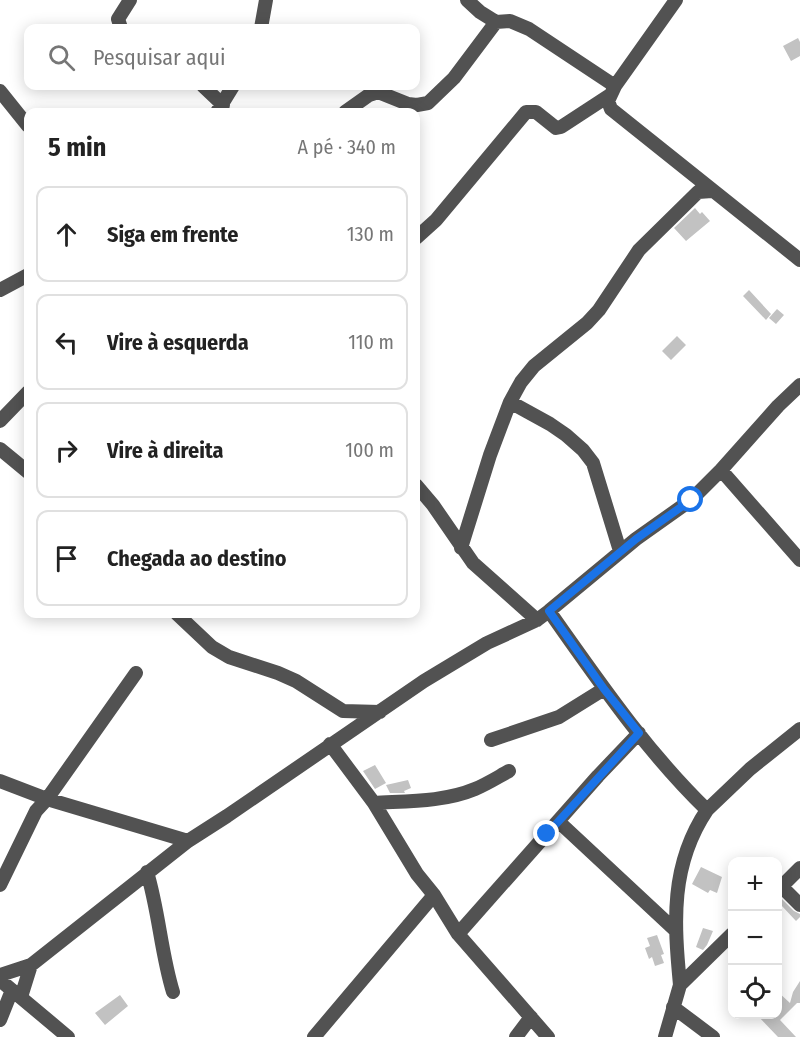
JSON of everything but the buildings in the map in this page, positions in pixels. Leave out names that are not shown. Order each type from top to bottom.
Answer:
[{"type":"street","points":[[120,24],[118,19],[130,0]]},
{"type":"street","points":[[262,24],[266,0]]},
{"type":"street","points":[[467,0],[496,22],[510,21],[529,29],[613,90]]},
{"type":"street","points":[[676,0],[613,90],[608,101],[611,110],[702,187],[800,260]]},
{"type":"street","points":[[351,108],[369,95],[378,92],[408,104],[428,103],[454,78],[496,22]]},
{"type":"street","points":[[206,90],[219,108]]},
{"type":"street","points":[[221,108],[231,90]]},
{"type":"street","points":[[420,234],[435,220],[526,112],[536,112],[556,128],[561,127],[613,90]]},
{"type":"street","points":[[0,91],[24,121]]},
{"type":"street","points":[[461,548],[490,455],[510,402],[521,382],[534,366],[587,323],[599,310],[639,250],[702,187]]},
{"type":"street","points":[[0,290],[24,277]]},
{"type":"street","points":[[0,975],[31,965],[188,841],[424,681],[487,643],[537,620],[620,551],[691,500],[800,385]]},
{"type":"street","points":[[0,421],[24,396]]},
{"type":"street","points":[[510,402],[558,429],[583,450],[593,463],[620,551]]},
{"type":"street","points":[[0,449],[24,469]]},
{"type":"street","points":[[721,470],[800,560]]},
{"type":"street","points":[[420,490],[473,563],[537,620]]},
{"type":"street","points":[[549,611],[604,689],[688,792],[707,810]]},
{"type":"street","points":[[181,618],[221,652],[296,681],[343,711],[380,712]]},
{"type":"street","points":[[0,885],[36,811],[48,799],[136,673]]},
{"type":"street","points":[[491,740],[559,717],[604,689]]},
{"type":"street","points":[[343,711],[352,731]]},
{"type":"street","points":[[665,1037],[680,985],[675,930],[677,886],[697,825],[707,810],[750,769],[800,729]]},
{"type":"street","points":[[458,934],[639,733]]},
{"type":"street","points":[[330,744],[374,803],[417,874],[434,895],[458,934],[548,1037]]},
{"type":"street","points":[[374,803],[426,800],[451,795],[474,789],[509,771]]},
{"type":"street","points":[[0,781],[48,799],[188,841]]},
{"type":"street","points":[[559,822],[675,930]]},
{"type":"street","points":[[782,885],[800,868]]},
{"type":"street","points":[[147,872],[154,895],[167,972],[173,992]]},
{"type":"street","points":[[782,891],[800,906]]},
{"type":"street","points":[[314,1037],[434,895]]},
{"type":"street","points":[[680,985],[728,938]]},
{"type":"street","points":[[0,1020],[31,965]]},
{"type":"street","points":[[0,980],[68,1037]]},
{"type":"street","points":[[673,1006],[713,1037]]},
{"type":"street","points":[[516,1037],[531,1017]]},
{"type":"route","points":[[547,834],[639,733],[604,689],[549,611],[620,551],[691,500]]}]
